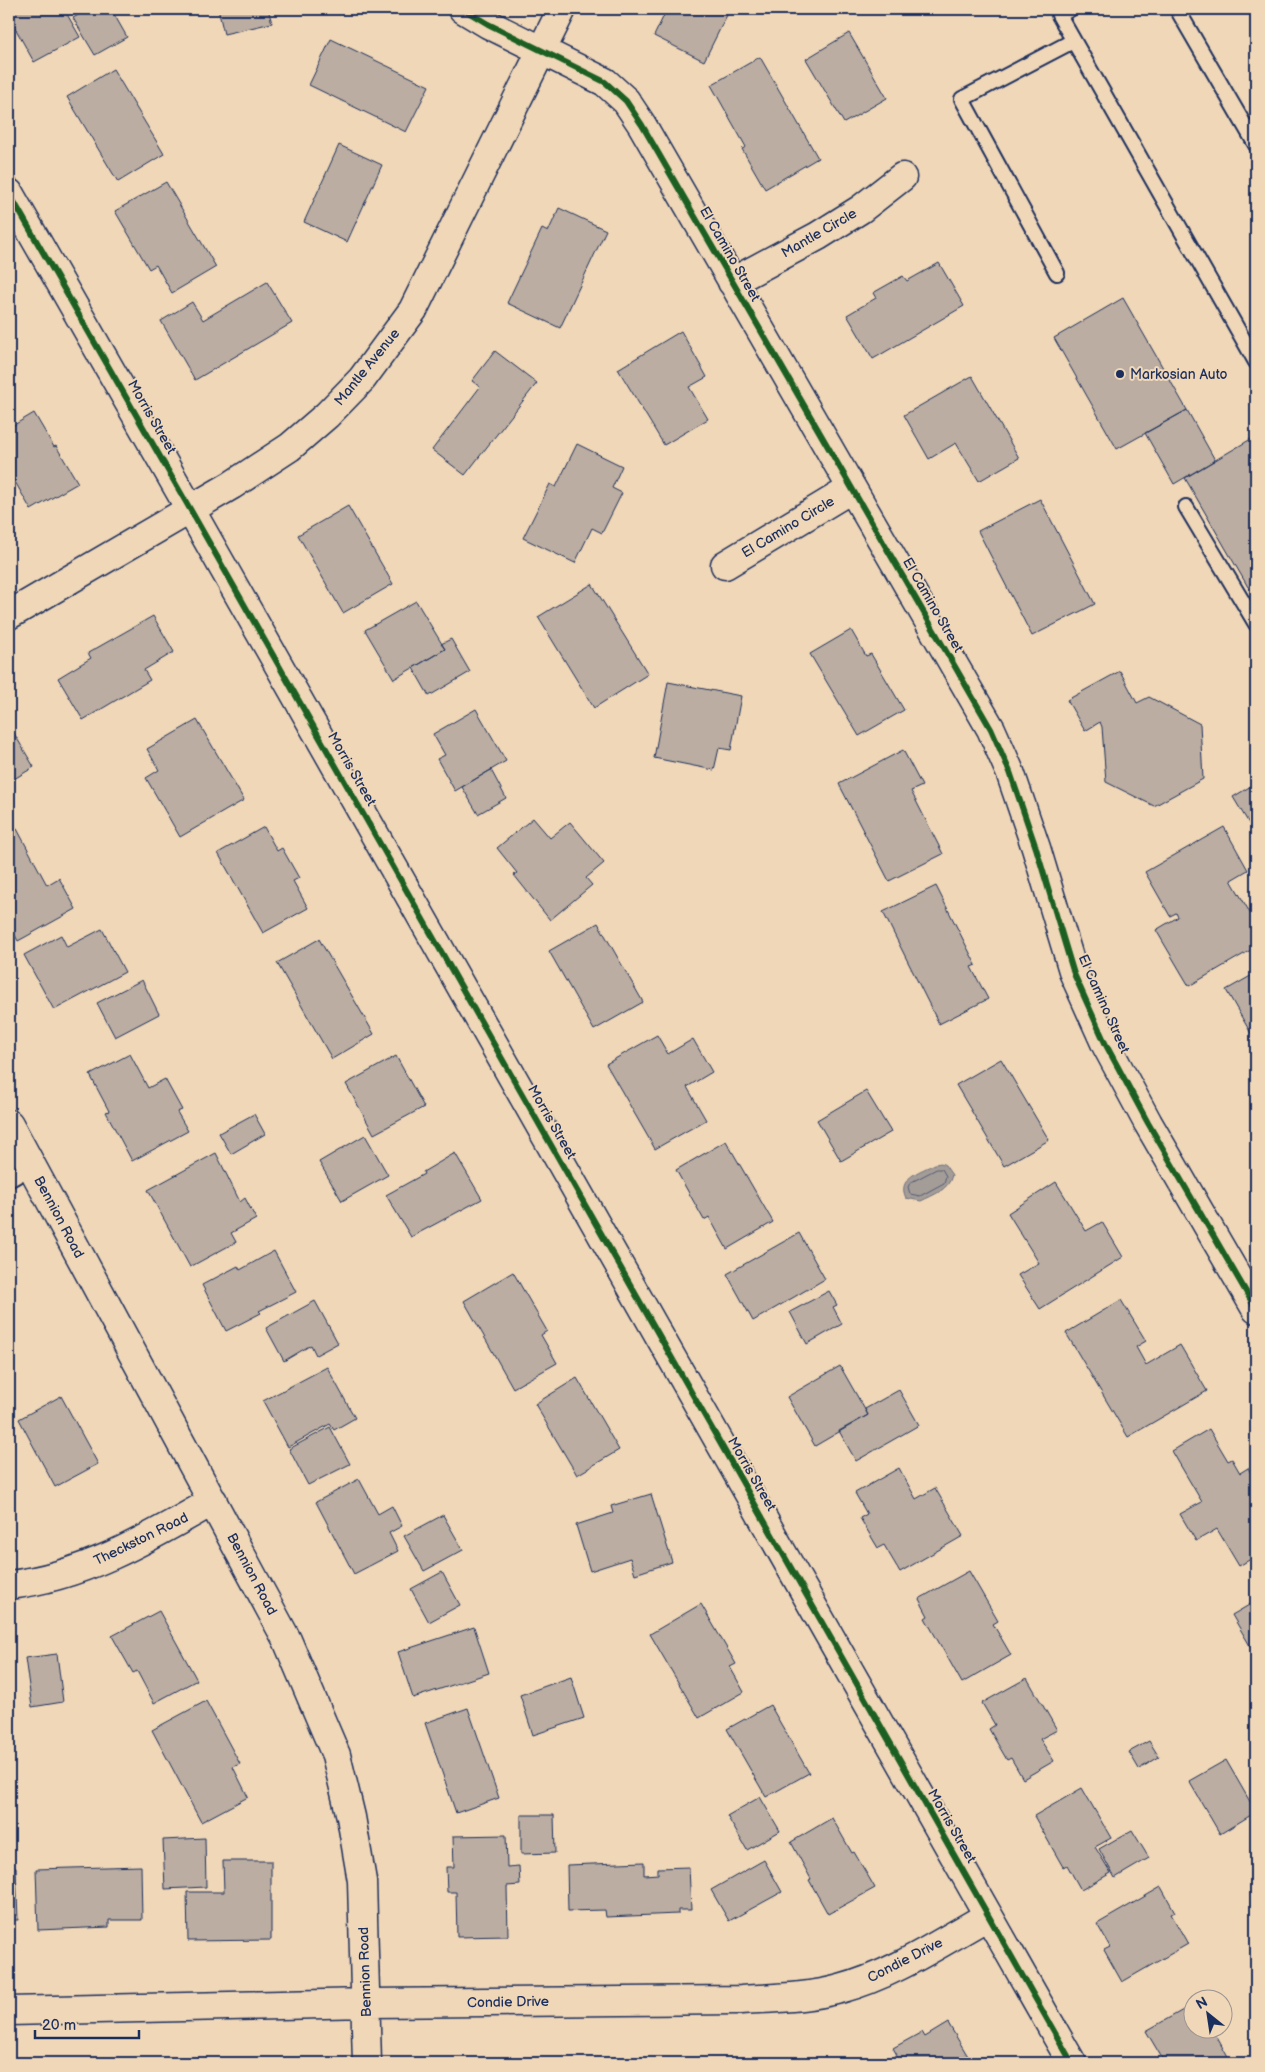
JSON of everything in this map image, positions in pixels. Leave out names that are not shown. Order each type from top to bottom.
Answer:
[{"type":"street","name":"El Camino Street","points":[[463,9],[488,24],[605,82],[626,101],[642,125],[991,729],[1013,780],[1036,848],[1074,974],[1106,1045],[1148,1123],[1256,1309]]},
{"type":"street","name":"Mantle Avenue","points":[[9,615],[232,485],[290,447],[327,416],[362,379],[413,310],[562,9]]},
{"type":"street","name":"Mantle Circle","points":[[732,282],[818,236],[861,209],[902,177]]},
{"type":"street","name":"Morris Street","points":[[9,194],[190,509],[1072,2063]]},
{"type":"street","name":"El Camino Circle","points":[[725,565],[851,489]]},
{"type":"street","name":"Bennion Road","points":[[9,1124],[287,1640],[336,1755],[351,1817],[362,1880],[368,2063]]},
{"type":"street","name":"Theckston Road","points":[[9,1585],[34,1582],[99,1561],[159,1532],[213,1501]]},
{"type":"street","name":"Condie Drive","points":[[9,2011],[367,2003],[740,2000],[800,1997],[840,1989],[881,1975],[988,1916]]},
{"type":"lane","points":[[1070,9],[1059,15],[1256,362]]},
{"type":"lane","points":[[1177,9],[1256,145]]},
{"type":"lane","points":[[1057,273],[962,99],[1073,40]]},
{"type":"lane","points":[[1186,507],[1256,624]]},
{"type":"lane","points":[[9,1180],[32,1167]]},
{"type":"water","points":[[941,1163],[945,1165],[952,1175],[948,1185],[921,1201],[906,1198],[904,1185],[911,1176]]},
{"type":"building","points":[[9,9],[64,9],[80,37],[34,62],[9,17]]},
{"type":"building","points":[[89,9],[111,9],[127,37],[95,55],[73,18]]},
{"type":"building","points":[[218,9],[268,9],[272,23],[224,34]]},
{"type":"building","points":[[667,9],[730,9],[704,61],[654,36]]},
{"type":"building","points":[[849,33],[887,98],[844,123],[806,59]]},
{"type":"building","points":[[331,39],[429,86],[406,132],[309,85]]},
{"type":"building","points":[[760,57],[818,158],[765,189],[742,149],[746,147],[711,85]]},
{"type":"building","points":[[113,69],[164,154],[118,182],[67,97]]},
{"type":"building","points":[[339,145],[382,165],[347,242],[304,222]]},
{"type":"building","points":[[166,182],[216,267],[172,293],[156,265],[149,269],[115,211]]},
{"type":"building","points":[[559,208],[606,230],[560,328],[507,303],[542,229],[548,232]]},
{"type":"building","points":[[939,263],[964,306],[873,359],[847,315],[876,298],[873,293],[903,276],[907,281]]},
{"type":"building","points":[[267,282],[292,323],[195,380],[161,321],[192,302],[203,320]]},
{"type":"building","name":"Markosian Auto","points":[[1123,298],[1187,410],[1117,449],[1054,338]]},
{"type":"building","points":[[681,331],[707,377],[689,387],[708,419],[664,445],[618,369]]},
{"type":"building","points":[[495,351],[537,383],[465,475],[432,450],[480,387],[472,381]]},
{"type":"building","points":[[972,376],[1019,458],[979,481],[956,443],[929,459],[904,415]]},
{"type":"building","points":[[1187,410],[1215,460],[1174,484],[1145,433]]},
{"type":"building","points":[[34,413],[78,483],[31,510],[9,471],[9,428]]},
{"type":"building","points":[[1256,436],[1256,583],[1248,587],[1185,478]]},
{"type":"building","points":[[577,444],[622,466],[612,488],[622,493],[602,533],[592,528],[575,563],[523,538],[550,484],[556,487]]},
{"type":"building","points":[[1040,499],[1095,604],[1032,636],[978,531]]},
{"type":"building","points":[[348,506],[393,584],[343,613],[298,535]]},
{"type":"building","points":[[592,584],[648,674],[594,708],[538,617]]},
{"type":"building","points":[[416,601],[445,649],[394,679],[365,630]]},
{"type":"building","points":[[153,616],[174,652],[144,670],[150,680],[83,720],[58,678],[91,658],[88,653]]},
{"type":"building","points":[[851,630],[866,656],[871,654],[904,710],[859,736],[810,654]]},
{"type":"building","points":[[451,639],[470,672],[429,696],[413,668],[445,649],[441,644]]},
{"type":"building","points":[[1120,671],[1137,703],[1149,697],[1200,724],[1203,779],[1154,806],[1106,782],[1100,722],[1085,731],[1067,700]]},
{"type":"building","points":[[668,682],[741,696],[731,750],[719,748],[714,770],[654,758]]},
{"type":"building","points":[[476,709],[506,761],[455,791],[437,759],[445,755],[433,734]]},
{"type":"building","points":[[197,720],[244,800],[180,837],[146,778],[159,770],[147,749]]},
{"type":"building","points":[[9,725],[34,767],[9,782]]},
{"type":"building","points":[[903,750],[922,786],[911,791],[943,854],[889,881],[839,784]]},
{"type":"building","points":[[491,770],[506,798],[478,814],[462,787]]},
{"type":"building","points":[[1256,783],[1256,835],[1233,797]]},
{"type":"building","points":[[533,818],[550,838],[570,822],[604,863],[586,878],[592,885],[550,920],[514,875],[517,873],[497,848]]},
{"type":"building","points":[[16,827],[47,885],[59,878],[76,909],[18,941],[9,924],[9,831]]},
{"type":"building","points":[[264,827],[277,851],[282,848],[299,878],[293,881],[308,908],[263,933],[218,853]]},
{"type":"building","points":[[1224,827],[1248,870],[1231,880],[1256,923],[1256,947],[1189,986],[1156,930],[1178,917],[1176,913],[1170,916],[1145,872]]},
{"type":"building","points":[[936,886],[976,965],[971,967],[988,999],[939,1024],[883,912]]},
{"type":"building","points":[[598,923],[643,1002],[594,1030],[549,951]]},
{"type":"building","points":[[102,929],[125,972],[54,1010],[24,955],[61,935],[67,947]]},
{"type":"building","points":[[319,939],[374,1034],[332,1059],[277,963]]},
{"type":"building","points":[[1256,973],[1256,1042],[1226,990]]},
{"type":"building","points":[[142,980],[159,1014],[115,1037],[97,1003]]},
{"type":"building","points":[[657,1035],[668,1054],[693,1039],[712,1072],[687,1087],[706,1120],[655,1149],[606,1064]]},
{"type":"building","points":[[130,1054],[148,1088],[165,1079],[182,1110],[177,1112],[188,1131],[132,1161],[106,1112],[109,1111],[90,1075]]},
{"type":"building","points":[[396,1056],[424,1107],[374,1134],[346,1084]]},
{"type":"building","points":[[1001,1059],[1049,1140],[1004,1166],[956,1085]]},
{"type":"building","points":[[866,1091],[891,1132],[841,1161],[817,1120]]},
{"type":"building","points":[[254,1114],[265,1134],[231,1154],[219,1133]]},
{"type":"building","points":[[365,1135],[388,1175],[342,1201],[319,1162]]},
{"type":"building","points":[[726,1141],[773,1222],[727,1249],[709,1217],[704,1220],[676,1170]]},
{"type":"building","points":[[216,1153],[240,1202],[245,1198],[256,1219],[231,1233],[236,1242],[190,1267],[148,1190]]},
{"type":"building","points":[[455,1153],[482,1199],[411,1237],[386,1195],[424,1174],[423,1172]]},
{"type":"building","points":[[1056,1182],[1086,1231],[1102,1222],[1123,1257],[1040,1309],[1018,1275],[1039,1263],[1008,1213]]},
{"type":"building","points":[[799,1233],[825,1279],[753,1321],[727,1274]]},
{"type":"building","points":[[274,1251],[296,1292],[226,1331],[202,1285],[238,1266],[240,1270]]},
{"type":"building","points":[[513,1272],[547,1331],[541,1335],[557,1363],[513,1388],[464,1301]]},
{"type":"building","points":[[829,1291],[837,1305],[833,1307],[842,1324],[807,1344],[790,1312]]},
{"type":"building","points":[[1121,1300],[1146,1341],[1136,1347],[1146,1365],[1180,1345],[1207,1391],[1128,1437],[1066,1333]]},
{"type":"building","points":[[315,1301],[338,1343],[316,1355],[311,1345],[284,1361],[266,1328]]},
{"type":"building","points":[[840,1366],[868,1415],[815,1446],[787,1397]]},
{"type":"building","points":[[327,1367],[355,1418],[334,1430],[330,1424],[288,1447],[263,1401]]},
{"type":"building","points":[[577,1378],[619,1450],[577,1475],[535,1404]]},
{"type":"building","points":[[899,1390],[919,1425],[856,1461],[839,1431],[868,1415],[865,1409]]},
{"type":"building","points":[[61,1396],[98,1464],[55,1487],[19,1419]]},
{"type":"building","points":[[330,1427],[350,1464],[308,1485],[289,1449]]},
{"type":"building","points":[[1209,1429],[1228,1461],[1232,1459],[1240,1473],[1248,1468],[1256,1482],[1256,1556],[1239,1566],[1217,1529],[1196,1541],[1180,1514],[1202,1502],[1172,1451]]},
{"type":"building","points":[[899,1468],[916,1499],[935,1488],[963,1536],[900,1572],[884,1545],[878,1548],[860,1518],[867,1514],[855,1493]]},
{"type":"building","points":[[359,1479],[378,1514],[392,1506],[402,1526],[389,1533],[398,1551],[354,1574],[316,1502]]},
{"type":"building","points":[[651,1494],[672,1562],[635,1574],[630,1558],[590,1571],[576,1525],[613,1513],[611,1506]]},
{"type":"building","points":[[443,1515],[463,1550],[424,1571],[404,1536]]},
{"type":"building","points":[[969,1571],[998,1621],[993,1624],[1011,1655],[962,1683],[925,1618],[928,1616],[919,1599]]},
{"type":"building","points":[[442,1572],[460,1605],[429,1622],[411,1589]]},
{"type":"building","points":[[1256,1601],[1256,1656],[1232,1615]]},
{"type":"building","points":[[701,1604],[736,1664],[730,1667],[744,1692],[699,1718],[650,1634]]},
{"type":"building","points":[[159,1611],[197,1680],[154,1703],[137,1671],[133,1673],[112,1636]]},
{"type":"building","points":[[474,1627],[489,1673],[413,1698],[398,1652]]},
{"type":"building","points":[[57,1654],[63,1702],[32,1707],[25,1658]]},
{"type":"building","points":[[571,1677],[584,1718],[533,1735],[520,1695]]},
{"type":"building","points":[[1027,1678],[1057,1730],[1040,1739],[1054,1761],[1023,1779],[1011,1758],[1007,1760],[989,1729],[995,1725],[982,1703]]},
{"type":"building","points":[[206,1701],[240,1764],[233,1767],[248,1797],[201,1822],[152,1730]]},
{"type":"building","points":[[770,1705],[809,1773],[766,1797],[727,1729]]},
{"type":"building","points":[[468,1708],[499,1798],[456,1813],[425,1723]]},
{"type":"building","points":[[1149,1741],[1159,1757],[1139,1769],[1129,1752]]},
{"type":"building","points":[[1226,1760],[1256,1812],[1220,1834],[1189,1781]]},
{"type":"building","points":[[1082,1788],[1111,1838],[1095,1847],[1111,1873],[1081,1890],[1067,1865],[1063,1867],[1034,1816]]},
{"type":"building","points":[[760,1797],[780,1831],[747,1850],[727,1816]]},
{"type":"building","points":[[521,1815],[554,1815],[555,1853],[521,1854]]},
{"type":"building","points":[[832,1818],[875,1888],[828,1914],[791,1842]]},
{"type":"building","points":[[1132,1830],[1149,1858],[1115,1878],[1099,1849]]},
{"type":"building","points":[[506,1835],[507,1867],[519,1866],[520,1885],[507,1886],[508,1936],[457,1937],[456,1892],[447,1892],[446,1867],[454,1867],[453,1836]]},
{"type":"building","points":[[205,1838],[206,1887],[165,1889],[163,1840]]},
{"type":"building","points":[[764,1860],[782,1892],[729,1921],[711,1890]]},
{"type":"building","points":[[223,1861],[271,1861],[271,1940],[188,1941],[187,1892],[224,1892]]},
{"type":"building","points":[[644,1862],[644,1875],[658,1874],[658,1868],[689,1867],[691,1910],[678,1910],[678,1914],[606,1917],[605,1910],[568,1911],[567,1865]]},
{"type":"building","points":[[141,1866],[142,1920],[109,1920],[109,1927],[38,1930],[36,1869]]},
{"type":"building","points":[[9,1867],[16,1867],[18,1920],[9,1920]]},
{"type":"building","points":[[1161,1887],[1175,1912],[1171,1914],[1188,1944],[1122,1982],[1104,1950],[1110,1947],[1097,1924]]},
{"type":"building","points":[[1182,2011],[1182,2040],[1218,2040],[1231,2063],[1165,2063],[1146,2031]]},
{"type":"building","points":[[948,2023],[972,2063],[883,2063],[897,2055],[893,2048],[922,2032],[925,2037]]},
{"type":"cycle path","points":[[463,9],[488,24],[605,82],[626,101],[642,125],[991,729],[1010,772],[1036,848],[1074,974],[1106,1045],[1148,1123],[1256,1309]]},
{"type":"cycle path","points":[[9,193],[1072,2063]]},
{"type":"place","name":"Markosian Auto","points":[[1120,374]]}]
